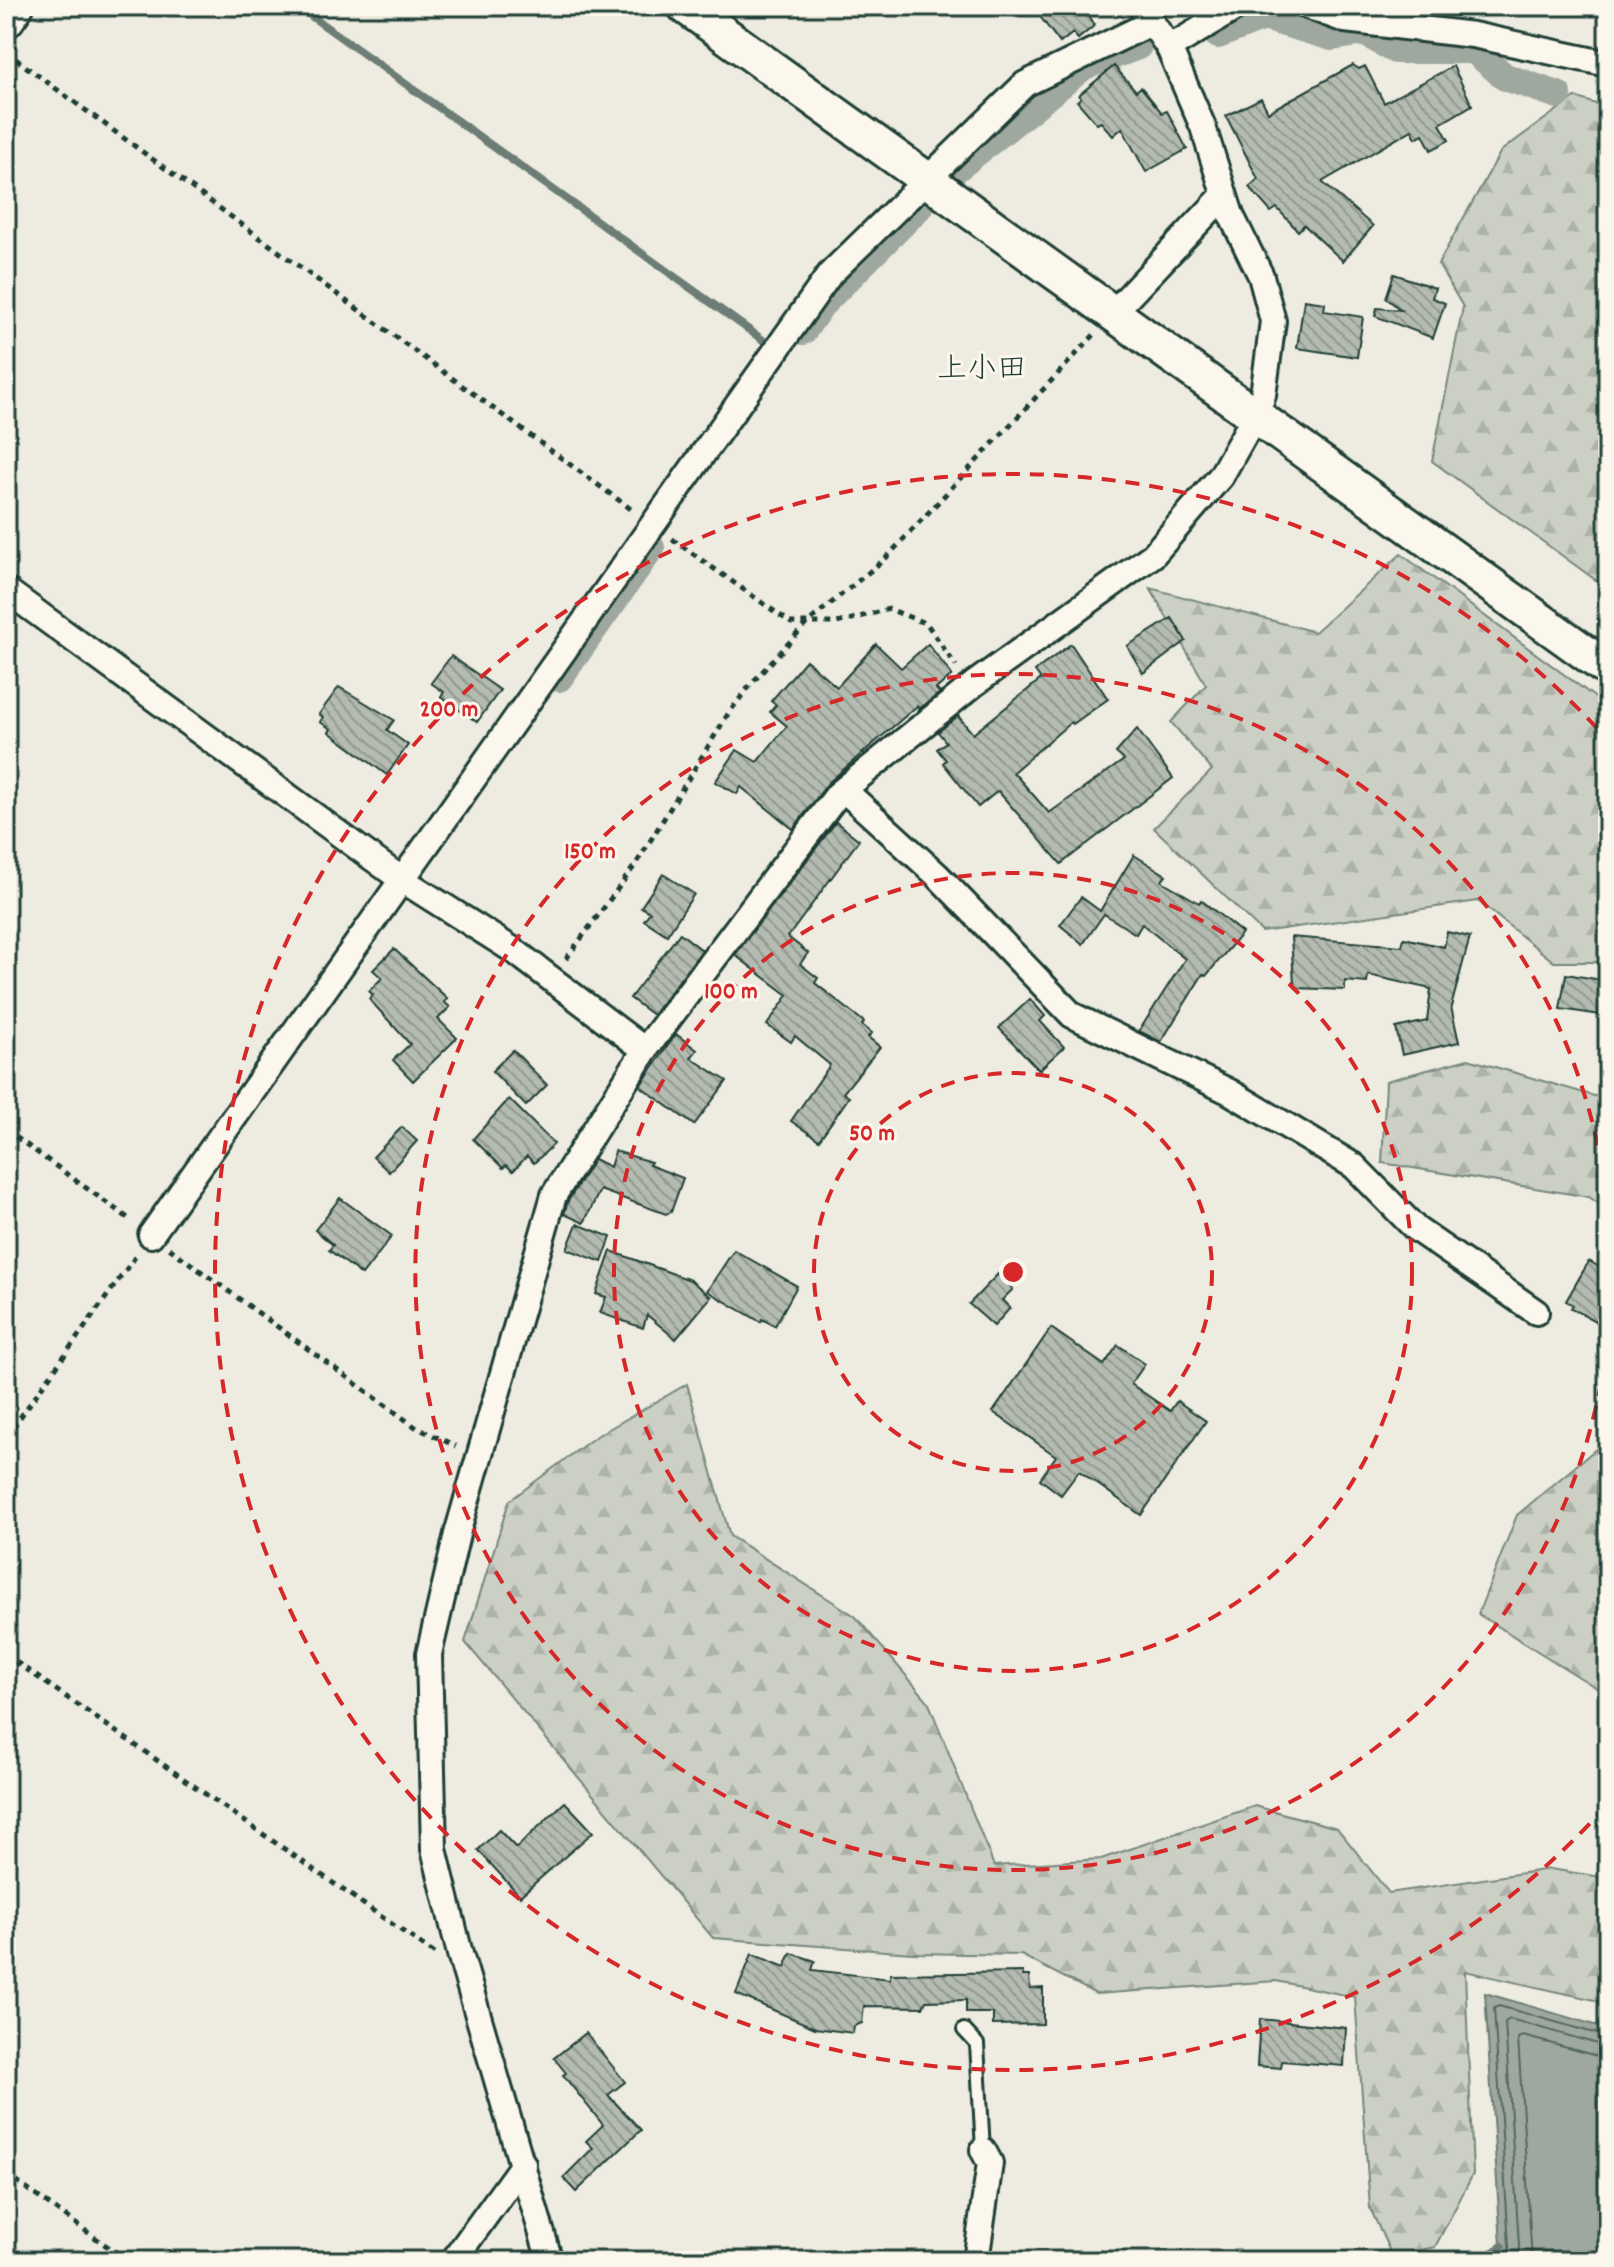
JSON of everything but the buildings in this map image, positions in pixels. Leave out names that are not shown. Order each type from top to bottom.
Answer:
[{"type":"street","points":[[6,20],[16,6]]},
{"type":"street","points":[[685,6],[1608,669]]},
{"type":"street","points":[[1169,48],[1239,6]]},
{"type":"street","points":[[1307,6],[1345,20],[1473,35],[1608,64]]},
{"type":"street","points":[[151,1235],[830,274],[924,179],[1025,84],[1146,15],[1169,48],[1203,127],[1224,195],[1261,276],[1273,321],[1263,395],[1256,414],[1221,476],[1153,555],[974,684],[844,790],[645,1050],[554,1195],[478,1456],[429,1654],[434,1849],[460,1954],[550,2261]]},
{"type":"street","points":[[1113,313],[1224,195]]},
{"type":"street","points":[[6,590],[401,879],[513,950],[645,1050]]},
{"type":"street","points":[[844,790],[937,875],[1072,1015],[1230,1092],[1354,1166],[1416,1229],[1536,1312]]},
{"type":"street","points":[[976,2261],[990,2163],[983,2150]]},
{"type":"street","points":[[453,2261],[523,2164]]},
{"type":"lane","points":[[964,2030],[977,2044],[983,2150]]},
{"type":"path","points":[[6,52],[791,623],[837,623],[889,609],[927,624],[955,665],[974,684]]},
{"type":"path","points":[[552,980],[636,864],[728,714],[807,623],[886,558],[1113,313]]},
{"type":"path","points":[[6,1130],[417,1428],[478,1456]]},
{"type":"path","points":[[6,1437],[151,1235]]},
{"type":"path","points":[[6,1655],[434,1954],[460,1954]]},
{"type":"path","points":[[6,2174],[128,2261]]},
{"type":"green space","points":[[1575,97],[1608,108],[1608,589],[1432,461],[1463,307],[1438,264],[1501,151]]},
{"type":"green space","points":[[1401,554],[1608,707],[1608,962],[1554,962],[1478,901],[1262,932],[1154,828],[1212,770],[1171,722],[1206,685],[1150,588],[1315,632]]},
{"type":"green space","points":[[1468,1059],[1608,1100],[1608,1210],[1589,1197],[1382,1163],[1386,1081]]},
{"type":"green space","points":[[687,1384],[730,1536],[855,1616],[928,1701],[994,1866],[1101,1859],[1255,1806],[1337,1828],[1389,1893],[1550,1869],[1608,1878],[1608,2003],[1465,1971],[1473,2174],[1435,2247],[1392,2256],[1370,2208],[1355,1997],[1276,1981],[1096,1994],[1021,1955],[912,1953],[713,1938],[465,1642],[509,1501],[595,1437]]},
{"type":"green space","points":[[1597,1448],[1608,1451],[1608,1695],[1478,1614],[1517,1515]]},
{"type":"water","points":[[1485,1993],[1608,2029],[1608,2261],[1502,2261]]},
{"type":"waterway","points":[[297,6],[763,340]]},
{"type":"waterway","points":[[1218,35],[1264,17],[1332,37],[1364,32],[1395,50],[1474,50],[1505,77],[1558,95]]},
{"type":"waterway","points":[[952,172],[1084,66],[1138,46]]},
{"type":"waterway","points":[[803,331],[821,305],[920,206]]},
{"type":"waterway","points":[[559,678],[651,548]]},
{"type":"waterway","points":[[1480,2261],[1502,2246]]},
{"type":"district","name":"上小田","points":[[982,367]]}]
